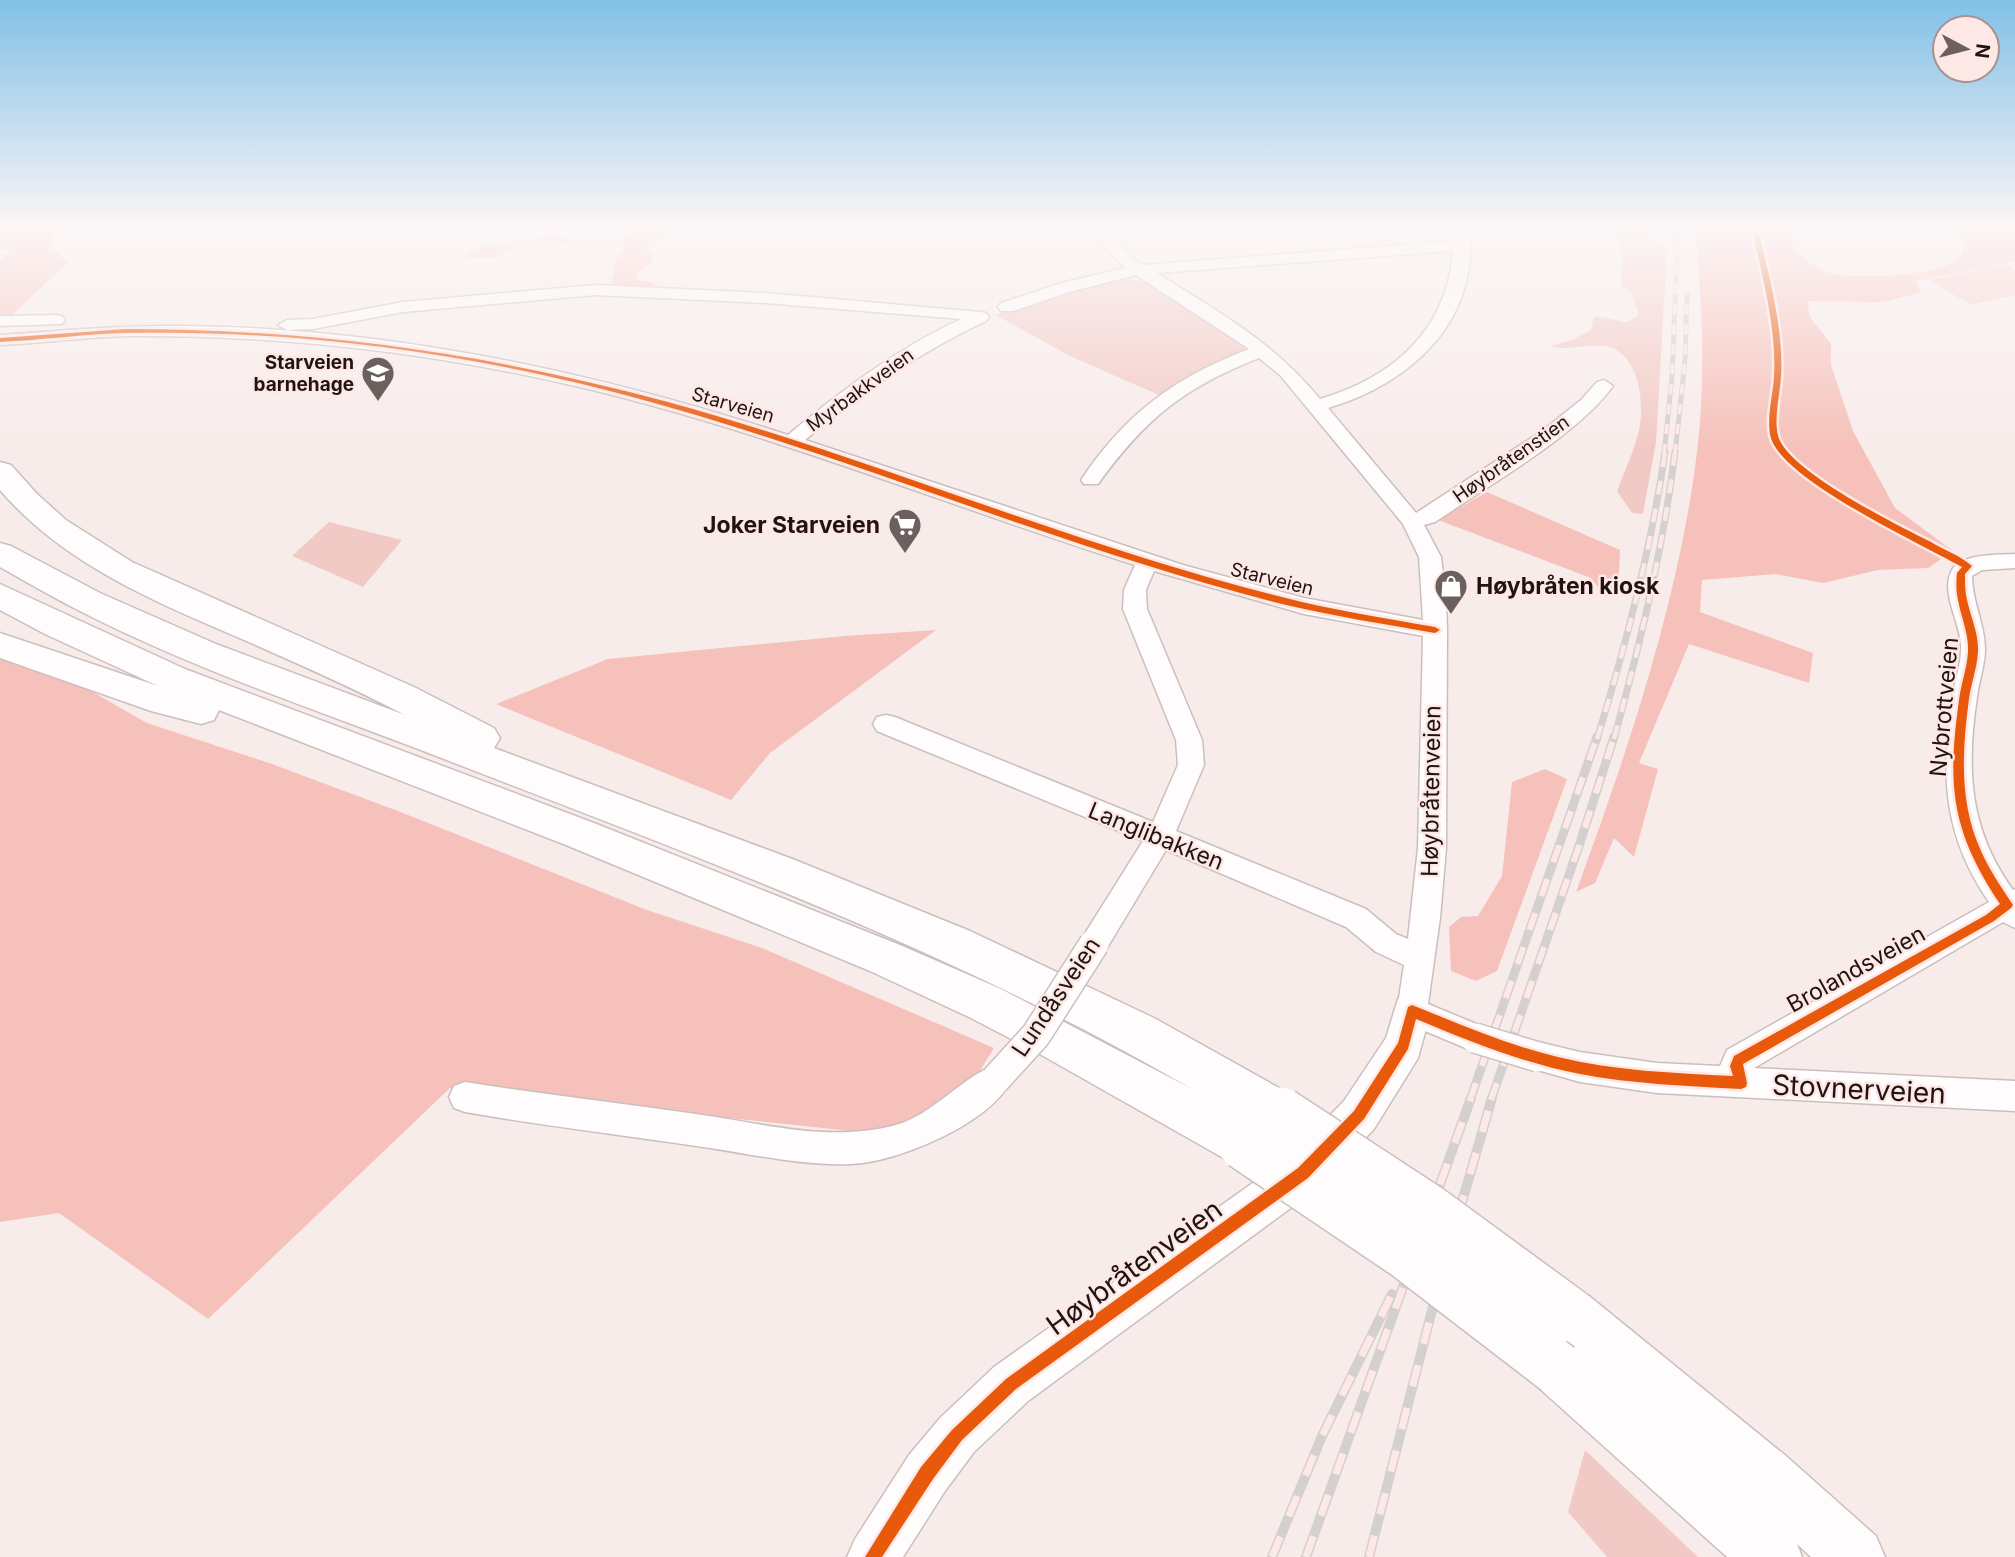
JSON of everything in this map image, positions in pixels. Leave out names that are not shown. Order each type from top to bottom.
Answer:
[{"type":"highway","points":[[0,471],[27,503],[79,546],[98,557],[185,601],[363,678],[475,735],[602,805]]},
{"type":"highway","points":[[0,553],[88,601],[204,653],[792,877],[955,944],[1138,1033],[1262,1128],[1407,1253],[1558,1369],[1772,1557]]},
{"type":"highway","points":[[0,595],[117,654],[379,759],[580,834],[885,958],[1043,1032],[1262,1128],[1428,1210],[1570,1315],[1766,1476],[1855,1557]]},
{"type":"highway","points":[[0,645],[152,698],[379,759]]},
{"type":"main road","name":"Høybråtenveien","points":[[873,1557],[934,1463],[957,1435],[1011,1384],[1303,1173],[1325,1152],[1359,1115],[1404,1045],[1412,1011]]},
{"type":"street","points":[[0,321],[143,319],[295,325],[450,302]]},
{"type":"street","points":[[816,302],[982,316]]},
{"type":"street","points":[[1007,307],[1023,302]]},
{"type":"street","name":"Høybråtenveien","points":[[1189,302],[1234,329],[1286,371],[1412,522],[1426,545],[1432,564],[1435,585],[1432,848],[1412,1011]]},
{"type":"street","points":[[1316,406],[1366,389],[1397,367],[1430,338],[1451,302]]},
{"type":"street","name":"Myrbakkveien","points":[[792,441],[889,366],[982,316]]},
{"type":"street","name":"Starveien","points":[[0,330],[78,328],[101,332],[229,334],[443,354],[578,381],[658,401],[792,441],[1147,562],[1265,597],[1435,630]]},
{"type":"street","name":"Starveien","points":[[0,340],[71,337],[101,332]]},
{"type":"street","points":[[1091,481],[1132,426],[1151,408],[1203,374],[1263,350]]},
{"type":"street","name":"Høybråtenstien","points":[[1412,522],[1427,517],[1549,435],[1588,404],[1604,386]]},
{"type":"street","name":"Nybrottveien","points":[[2012,907],[1976,856],[1958,801],[1960,745],[1973,633],[1962,598],[1961,573],[1977,563],[2015,561]]},
{"type":"street","name":"Lundåsveien","points":[[465,1097],[791,1144],[860,1146],[895,1142],[923,1130],[970,1100],[995,1080],[1036,1035],[1133,886],[1188,775],[1191,753],[1189,740],[1135,609],[1133,592],[1147,562]]},
{"type":"street","name":"Langlibakken","points":[[886,724],[1356,918],[1386,943],[1420,958]]},
{"type":"street","name":"Brolandsveien","points":[[1741,1083],[1735,1066],[1738,1060],[2012,907]]},
{"type":"street","points":[[1412,1011],[1475,1038],[1538,1057]]},
{"type":"street","name":"Stovnerveien","points":[[1538,1057],[1618,1073],[1741,1083],[2015,1096]]},
{"type":"shaded area","points":[[0,302],[26,302],[11,316],[0,317]]},
{"type":"shaded area","points":[[1035,302],[1174,302],[1248,350],[1200,371],[1159,395],[1070,356],[996,315]]},
{"type":"shaded area","points":[[1634,302],[1664,302],[1656,442],[1643,514],[1632,513],[1617,491],[1634,449],[1640,424],[1641,400],[1631,366],[1616,350],[1608,347],[1551,346],[1591,330],[1594,316],[1626,322],[1639,315]]},
{"type":"shaded area","points":[[1700,302],[1807,302],[1810,317],[1831,344],[1831,365],[1853,431],[1895,508],[1953,551],[1928,568],[1878,570],[1823,583],[1776,574],[1702,580],[1700,612],[1813,653],[1809,683],[1689,644],[1639,763],[1658,769],[1634,857],[1614,838],[1595,883],[1576,892],[1632,731],[1678,564],[1689,508],[1700,424]]},
{"type":"shaded area","points":[[1965,302],[1986,302],[1971,305]]},
{"type":"shaded area","points":[[1487,492],[1620,550],[1619,573],[1613,596],[1597,586],[1591,578],[1438,520]]},
{"type":"shaded area","points":[[329,522],[402,540],[363,587],[292,556]]},
{"type":"shaded area","points":[[936,630],[770,753],[731,800],[496,704],[608,659]]},
{"type":"shaded area","points":[[0,639],[147,723],[272,764],[647,910],[762,948],[994,1048],[981,1069],[944,1110],[888,1135],[450,1088],[208,1319],[59,1213],[0,1222]]},
{"type":"shaded area","points":[[1545,769],[1567,779],[1497,971],[1476,981],[1451,971],[1449,927],[1461,917],[1478,916],[1502,876],[1512,782]]},
{"type":"shaded area","points":[[1585,1450],[1698,1557],[1607,1557],[1568,1512]]},
{"type":"railway","points":[[1664,454],[1672,377],[1675,302]]},
{"type":"railway","points":[[1675,454],[1685,361],[1687,302]]},
{"type":"railway","points":[[1597,739],[1637,597],[1665,452]]},
{"type":"railway","points":[[1614,739],[1650,597],[1675,452]]},
{"type":"railway","points":[[1470,1100],[1597,737]]},
{"type":"railway","points":[[1491,1100],[1614,737]]},
{"type":"railway","points":[[1306,1557],[1471,1098]]},
{"type":"railway","points":[[1369,1557],[1441,1275],[1492,1098]]},
{"type":"railway","points":[[1272,1557],[1322,1436],[1392,1294]]},
{"type":"cycle path","points":[[873,1557],[927,1473],[957,1435],[1011,1384],[1303,1173],[1359,1115],[1404,1045],[1412,1011],[1495,1044],[1580,1068],[1640,1076],[1741,1083],[1736,1066],[1738,1060],[1990,918],[2007,905],[1976,854],[1961,807],[1958,783],[1960,729],[1973,651],[1971,631],[1961,596],[1961,573],[1968,566],[1833,491],[1787,456],[1776,441],[1774,433],[1778,375],[1771,302]]},
{"type":"cycle path","points":[[0,340],[126,331],[240,333],[355,342],[527,370],[668,404],[753,430],[1175,571],[1304,606],[1435,630]]},
{"type":"place","name":"Starveien barnehage","points":[[378,403]]},
{"type":"place","name":"Joker Starveien","points":[[905,555]]},
{"type":"place","name":"Høybråten kiosk","points":[[1451,616]]}]
